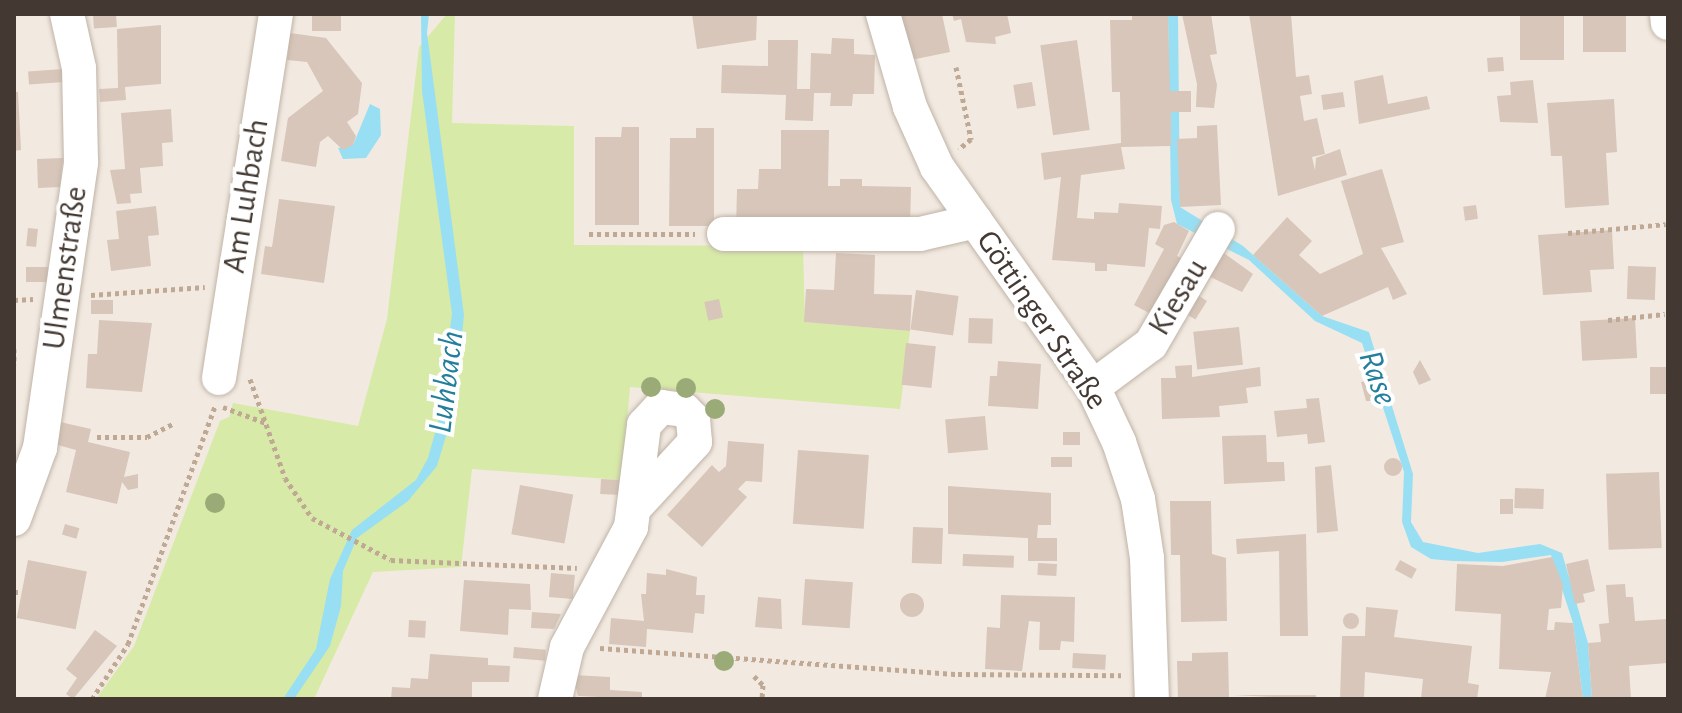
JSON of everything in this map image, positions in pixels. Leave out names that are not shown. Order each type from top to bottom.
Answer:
[{"type":"street","name":"Ulmenstraße","points":[[14,519],[40,448],[83,121],[67,14]]},
{"type":"street","name":"Am Luhbach","points":[[217,391],[231,285],[276,14]]},
{"type":"street","name":"Göttinger Straße","points":[[883,14],[910,107],[937,167],[1093,387],[1119,442],[1138,499],[1150,589],[1152,687]]},
{"type":"street","points":[[1667,14],[1668,23]]},
{"type":"street","points":[[724,234],[920,234],[976,221]]},
{"type":"street","name":"Kiesau","points":[[1093,387],[1151,344],[1213,236]]},
{"type":"street","points":[[555,699],[567,647],[607,578],[638,504]]},
{"type":"path","points":[[937,167],[971,139],[956,67]]},
{"type":"path","points":[[1568,233],[1666,224]]},
{"type":"path","points":[[589,234],[724,234]]},
{"type":"path","points":[[14,300],[231,285]]},
{"type":"path","points":[[1608,320],[1665,314]]},
{"type":"path","points":[[14,349],[14,365]]},
{"type":"path","points":[[92,699],[128,644],[217,391],[267,423]]},
{"type":"path","points":[[261,406],[295,498],[326,526],[380,556],[409,562],[593,569],[607,578]]},
{"type":"path","points":[[97,437],[147,437],[174,423]]},
{"type":"path","points":[[567,647],[1152,687]]},
{"type":"path","points":[[754,676],[763,685],[762,699]]},
{"type":"green space","points":[[447,14],[455,14],[452,123],[574,126],[574,245],[803,246],[805,322],[910,331],[900,409],[630,387],[622,480],[472,469],[461,567],[373,572],[314,699],[96,699],[134,646],[220,421],[229,417],[233,403],[358,426],[387,319],[419,47]]},
{"type":"water","points":[[421,14],[429,14],[427,33],[464,315],[455,406],[437,466],[408,501],[357,538],[343,571],[341,606],[330,646],[294,699],[283,699],[316,649],[330,579],[352,530],[416,480],[428,458],[449,383],[445,365],[452,314],[422,91]]},
{"type":"water","name":"Rase","points":[[1168,14],[1178,14],[1180,207],[1243,246],[1322,316],[1369,332],[1413,474],[1411,522],[1423,542],[1478,553],[1540,544],[1562,553],[1588,643],[1592,699],[1583,699],[1573,623],[1551,555],[1502,562],[1453,561],[1431,559],[1411,547],[1402,522],[1404,472],[1362,343],[1315,321],[1249,260],[1177,224],[1171,200]]},
{"type":"water","points":[[370,104],[380,109],[381,135],[366,158],[343,159],[338,148],[353,145]]},
{"type":"building","points":[[116,14],[117,27],[94,29],[93,16]]},
{"type":"building","points":[[312,14],[341,14],[341,31],[312,31]]},
{"type":"building","points":[[692,14],[757,14],[756,40],[697,49]]},
{"type":"building","points":[[901,14],[942,14],[950,52],[911,60]]},
{"type":"building","points":[[952,14],[1007,14],[1011,33],[995,37],[996,44],[966,42],[961,19],[954,21]]},
{"type":"building","points":[[1132,14],[1168,14],[1170,91],[1191,91],[1191,112],[1171,112],[1171,146],[1121,147],[1125,169],[1081,175],[1077,218],[1094,219],[1094,212],[1118,213],[1119,203],[1162,206],[1160,229],[1149,228],[1145,267],[1107,264],[1107,271],[1095,271],[1095,263],[1052,260],[1061,177],[1044,180],[1041,153],[1121,143],[1120,92],[1112,92],[1110,20],[1132,20]]},
{"type":"building","points":[[1182,14],[1211,14],[1217,54],[1210,55],[1217,85],[1214,108],[1196,107],[1197,84]]},
{"type":"building","points":[[1249,14],[1291,14],[1296,77],[1309,75],[1312,94],[1300,96],[1304,121],[1317,118],[1325,154],[1312,157],[1315,170],[1316,158],[1340,149],[1347,175],[1278,196]]},
{"type":"building","points":[[1520,14],[1564,14],[1564,60],[1520,60]]},
{"type":"building","points":[[1583,14],[1626,14],[1626,52],[1583,52]]},
{"type":"building","points":[[161,25],[161,84],[125,87],[126,100],[100,102],[99,89],[118,88],[117,29]]},
{"type":"building","points":[[290,33],[326,38],[362,83],[358,114],[347,122],[356,136],[353,145],[343,150],[328,136],[320,142],[316,167],[281,161],[288,118],[323,91],[307,62],[287,60]]},
{"type":"building","points":[[832,38],[854,39],[854,54],[875,55],[874,94],[853,94],[852,106],[830,106],[831,93],[814,93],[813,121],[785,120],[786,95],[721,93],[722,65],[768,66],[768,40],[798,40],[797,89],[810,89],[811,53],[831,54]]},
{"type":"building","points":[[1077,40],[1090,130],[1053,135],[1040,45]]},
{"type":"building","points":[[1503,57],[1504,71],[1488,72],[1487,58]]},
{"type":"building","points":[[63,69],[64,82],[29,84],[28,71]]},
{"type":"building","points":[[1383,75],[1388,104],[1427,96],[1430,109],[1359,124],[1354,81]]},
{"type":"building","points":[[1533,80],[1538,123],[1500,122],[1497,96],[1511,95],[1510,82]]},
{"type":"building","points":[[1032,82],[1036,106],[1017,109],[1013,85]]},
{"type":"building","points":[[14,92],[18,92],[21,150],[14,151]]},
{"type":"building","points":[[1343,92],[1345,107],[1323,110],[1321,95]]},
{"type":"building","points":[[1614,99],[1617,152],[1606,153],[1609,205],[1565,208],[1562,156],[1551,156],[1547,103]]},
{"type":"building","points":[[171,109],[173,142],[162,143],[163,166],[140,168],[142,193],[130,194],[131,203],[117,204],[110,170],[125,169],[121,113]]},
{"type":"building","points":[[1217,125],[1221,205],[1180,207],[1177,139],[1197,138],[1197,126]]},
{"type":"building","points":[[622,127],[639,127],[639,225],[595,225],[595,137],[621,137]]},
{"type":"building","points":[[696,128],[714,128],[714,226],[669,226],[670,138],[696,138]]},
{"type":"building","points":[[781,130],[829,130],[828,186],[840,186],[840,179],[862,179],[862,186],[911,187],[910,230],[736,228],[737,189],[758,189],[759,169],[781,169]]},
{"type":"building","points":[[63,158],[60,187],[38,188],[37,159]]},
{"type":"building","points":[[1382,169],[1404,242],[1381,248],[1407,294],[1393,300],[1388,287],[1322,316],[1253,255],[1287,217],[1312,241],[1299,255],[1320,274],[1363,254],[1341,181]]},
{"type":"building","points":[[279,199],[335,206],[324,283],[261,274],[265,246],[272,247]]},
{"type":"building","points":[[1476,205],[1478,219],[1465,221],[1463,207]]},
{"type":"building","points":[[156,206],[159,235],[148,236],[151,266],[111,271],[107,240],[119,239],[116,211]]},
{"type":"building","points":[[1174,222],[1189,231],[1177,256],[1190,262],[1160,319],[1134,305],[1164,249],[1155,244],[1164,225]]},
{"type":"building","points":[[28,228],[38,229],[36,247],[26,246]]},
{"type":"building","points":[[1612,230],[1614,269],[1590,270],[1592,292],[1543,295],[1538,235]]},
{"type":"building","points":[[1221,251],[1253,274],[1242,292],[1206,275]]},
{"type":"building","points":[[836,253],[875,255],[874,294],[912,295],[910,331],[804,322],[806,289],[834,290]]},
{"type":"building","points":[[1628,266],[1656,267],[1655,300],[1627,299]]},
{"type":"building","points":[[26,267],[48,267],[48,282],[26,282]]},
{"type":"building","points":[[916,290],[959,296],[953,336],[910,330]]},
{"type":"building","points":[[1196,294],[1207,301],[1195,320],[1184,313]]},
{"type":"building","points":[[719,299],[723,318],[708,321],[704,302]]},
{"type":"building","points":[[91,300],[113,300],[113,314],[91,314]]},
{"type":"building","points":[[969,318],[993,319],[992,344],[968,343]]},
{"type":"building","points":[[1635,318],[1637,358],[1582,361],[1580,321]]},
{"type":"building","points":[[99,320],[152,323],[142,392],[86,388],[88,354],[97,354]]},
{"type":"building","points":[[1239,327],[1243,365],[1197,370],[1193,332]]},
{"type":"building","points":[[906,343],[936,346],[931,388],[902,385]]},
{"type":"building","points":[[1420,360],[1431,380],[1419,385],[1413,372]]},
{"type":"building","points":[[998,361],[1041,364],[1038,409],[988,406],[990,376],[997,376]]},
{"type":"building","points":[[1192,365],[1192,377],[1260,367],[1261,386],[1246,388],[1248,403],[1219,406],[1220,417],[1162,419],[1161,378],[1176,378],[1175,366]]},
{"type":"building","points":[[1650,367],[1668,367],[1668,394],[1650,394]]},
{"type":"building","points":[[1369,380],[1378,401],[1366,401],[1361,382]]},
{"type":"building","points":[[1319,398],[1325,442],[1308,444],[1307,434],[1277,437],[1274,411],[1307,408],[1306,399]]},
{"type":"building","points":[[985,416],[988,450],[948,453],[945,419]]},
{"type":"building","points":[[60,422],[91,429],[88,442],[130,452],[124,477],[138,474],[138,488],[128,490],[122,482],[117,504],[66,492],[76,450],[54,444]]},
{"type":"building","points":[[1063,432],[1080,432],[1080,445],[1063,445]]},
{"type":"building","points":[[1266,435],[1267,462],[1284,462],[1285,481],[1224,484],[1222,436]]},
{"type":"building","points":[[728,441],[764,444],[762,482],[746,481],[738,489],[747,497],[702,547],[667,515],[712,465],[719,472],[726,466]]},
{"type":"building","points":[[798,450],[869,455],[864,529],[793,524]]},
{"type":"building","points":[[1051,457],[1072,457],[1072,467],[1051,467]]},
{"type":"building","points":[[1393,458],[1402,467],[1393,476],[1384,467]]},
{"type":"building","points":[[1331,465],[1338,531],[1317,533],[1315,467]]},
{"type":"building","points":[[1659,472],[1662,548],[1609,550],[1606,474]]},
{"type":"building","points":[[601,479],[622,480],[621,495],[600,494]]},
{"type":"building","points":[[520,485],[573,494],[564,544],[511,534]]},
{"type":"building","points":[[948,486],[1051,493],[1051,525],[1038,525],[1037,538],[1057,538],[1057,561],[1028,561],[1028,538],[948,534]]},
{"type":"building","points":[[1515,488],[1544,489],[1543,509],[1514,508]]},
{"type":"building","points":[[1500,499],[1513,499],[1513,514],[1500,514]]},
{"type":"building","points":[[1170,501],[1211,501],[1212,554],[1226,558],[1227,621],[1181,622],[1180,555],[1171,555]]},
{"type":"building","points":[[65,524],[79,528],[76,539],[62,535]]},
{"type":"building","points":[[913,527],[943,528],[942,564],[912,563]]},
{"type":"building","points":[[1306,534],[1308,636],[1280,636],[1279,551],[1237,554],[1236,539]]},
{"type":"building","points":[[963,554],[1014,556],[1014,568],[963,566]]},
{"type":"building","points":[[1552,557],[1563,585],[1561,608],[1549,609],[1547,630],[1554,630],[1555,622],[1573,623],[1583,699],[1545,699],[1551,672],[1499,669],[1501,614],[1455,611],[1457,564],[1503,566]]},
{"type":"building","points":[[1588,559],[1595,591],[1583,594],[1585,602],[1575,604],[1566,564]]},
{"type":"building","points":[[28,560],[87,571],[76,629],[17,618]]},
{"type":"building","points":[[1400,560],[1417,569],[1412,579],[1395,570]]},
{"type":"building","points":[[1038,563],[1057,564],[1056,576],[1037,575]]},
{"type":"building","points":[[666,569],[697,577],[696,595],[705,595],[704,614],[695,613],[693,633],[647,629],[646,647],[609,644],[611,618],[644,621],[641,594],[646,594],[647,573],[666,575]]},
{"type":"building","points":[[551,573],[575,575],[573,599],[549,597]]},
{"type":"building","points":[[805,579],[853,582],[850,628],[802,625]]},
{"type":"building","points":[[464,580],[530,584],[531,610],[509,609],[508,635],[460,631]]},
{"type":"building","points":[[1625,584],[1626,597],[1633,597],[1635,621],[1668,619],[1668,663],[1629,666],[1631,699],[1592,699],[1588,643],[1601,642],[1599,624],[1609,623],[1606,585]]},
{"type":"building","points":[[912,593],[923,600],[924,605],[917,616],[912,617],[901,610],[900,605],[907,594]]},
{"type":"building","points":[[1001,595],[1075,597],[1074,642],[1061,641],[1060,650],[1039,650],[1040,622],[1029,621],[1022,671],[985,669],[987,627],[1000,628]]},
{"type":"building","points":[[758,597],[781,599],[782,629],[755,627]]},
{"type":"building","points":[[1366,607],[1398,610],[1394,637],[1472,646],[1468,683],[1479,685],[1477,699],[1421,699],[1423,679],[1365,672],[1364,699],[1340,699],[1342,636],[1365,636]]},
{"type":"building","points":[[532,612],[561,614],[554,629],[531,628]]},
{"type":"building","points":[[1351,613],[1359,621],[1351,629],[1343,621]]},
{"type":"building","points":[[409,620],[426,621],[425,638],[408,637]]},
{"type":"building","points":[[95,630],[117,646],[73,699],[66,694],[77,678],[66,669]]},
{"type":"building","points":[[514,647],[546,650],[545,661],[513,658]]},
{"type":"building","points":[[1228,652],[1229,699],[1178,699],[1177,661],[1192,661],[1192,653]]},
{"type":"building","points":[[1073,653],[1106,655],[1105,670],[1072,668]]},
{"type":"building","points":[[430,654],[488,658],[488,665],[510,666],[509,682],[472,682],[472,699],[391,699],[392,687],[410,688],[411,678],[428,679]]},
{"type":"building","points":[[573,675],[610,677],[610,690],[642,692],[642,699],[578,696]]},
{"type":"building","points":[[1233,695],[1316,695],[1316,699]]},
{"type":"water label","name":"Luhbach","points":[[447,382]]}]
